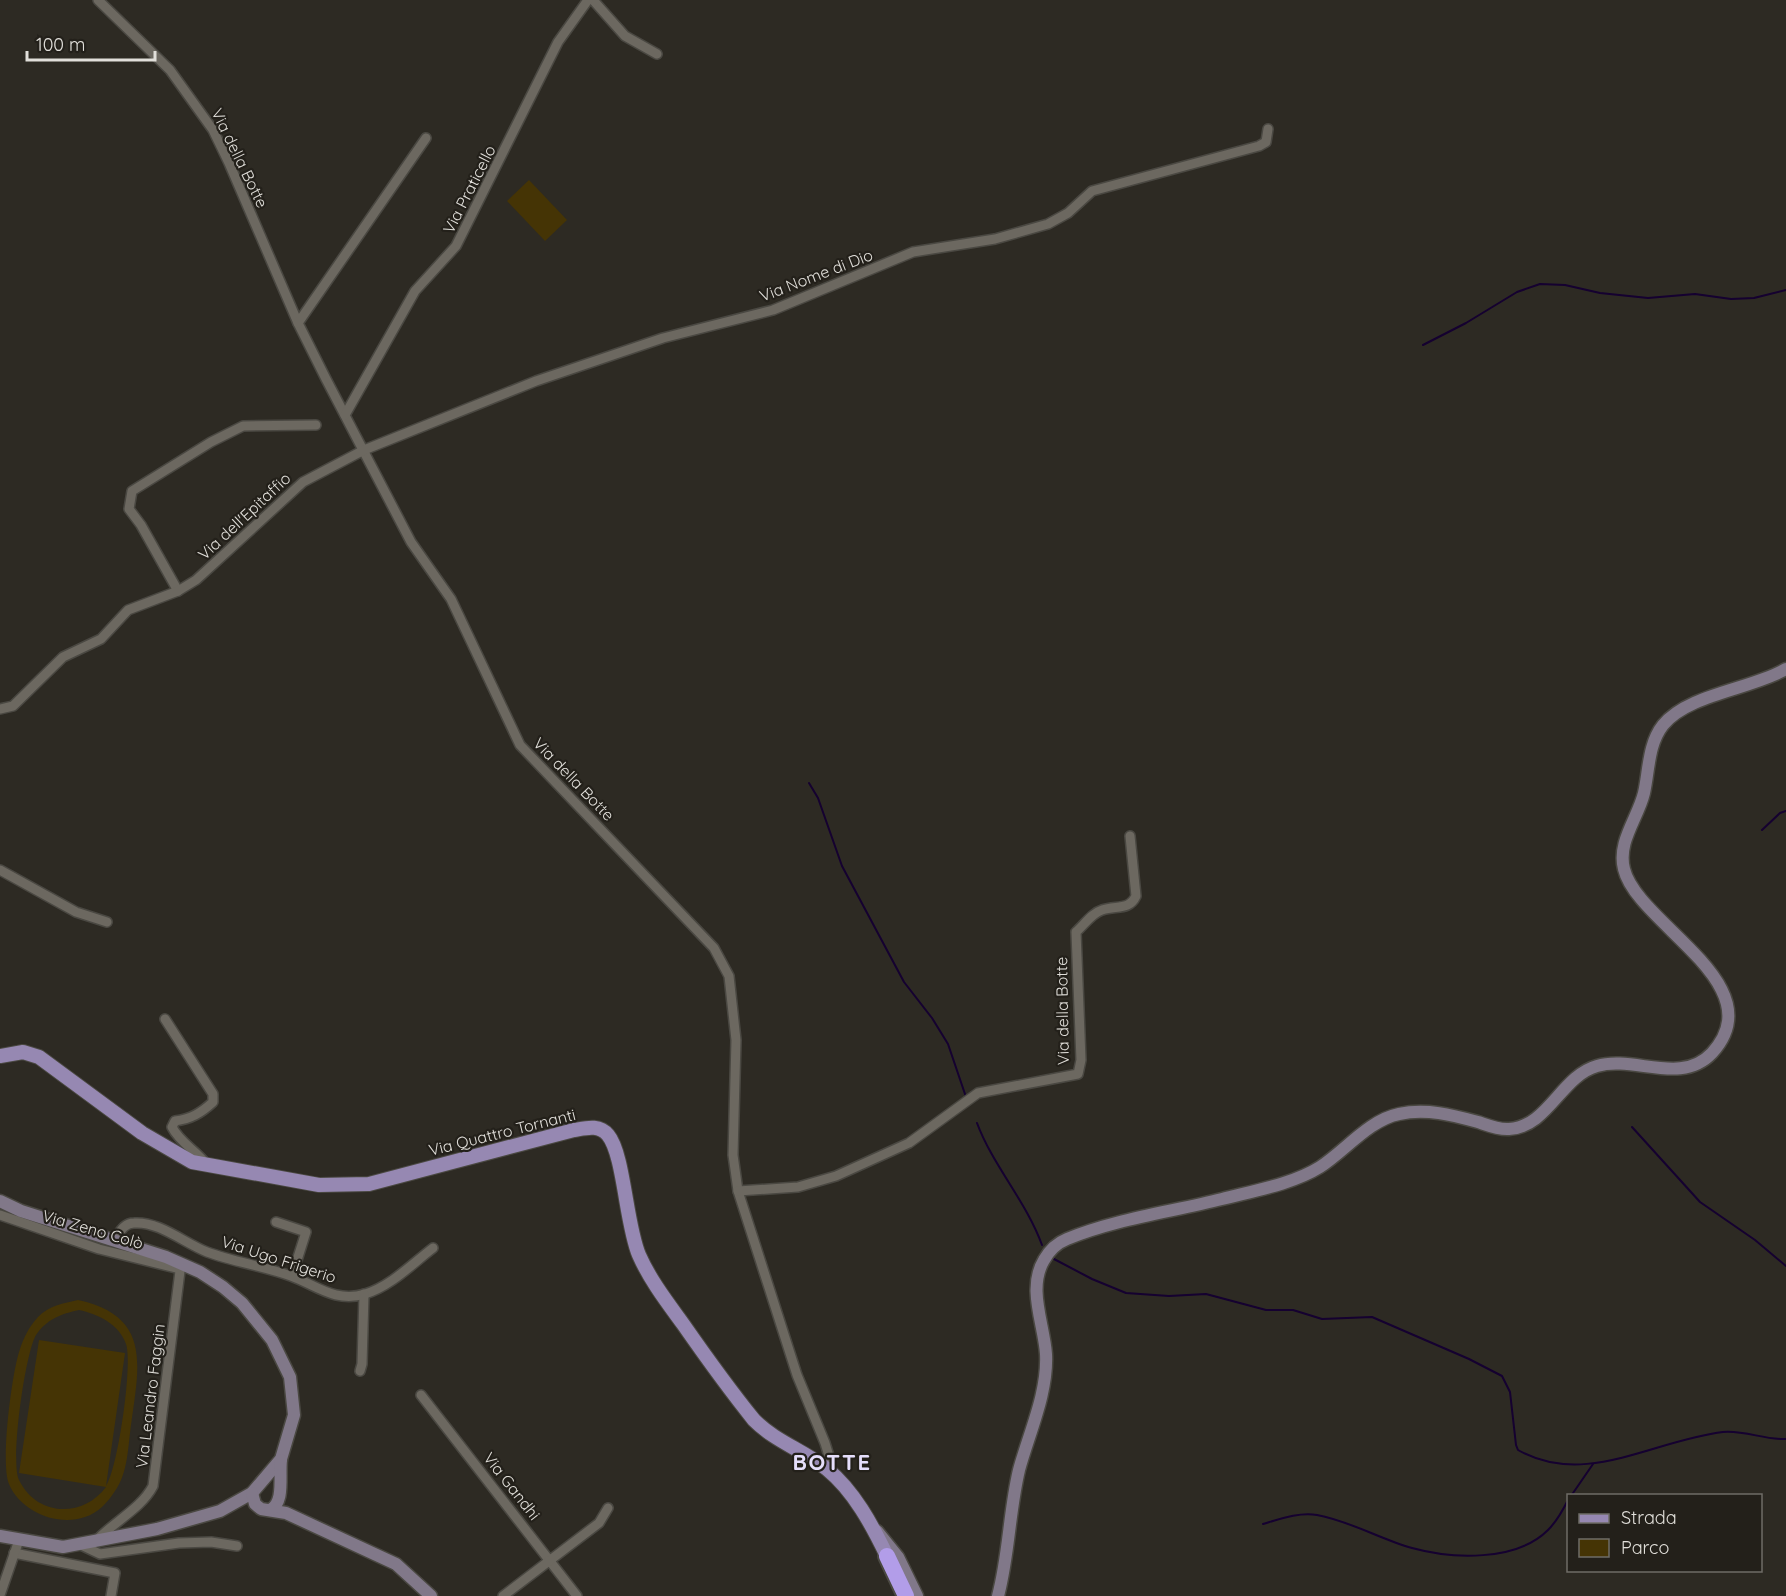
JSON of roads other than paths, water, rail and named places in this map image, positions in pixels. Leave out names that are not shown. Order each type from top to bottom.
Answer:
[{"type":"highway","points":[[887,1556],[906,1596]]},
{"type":"main road","points":[[998,1596],[1004,1574],[1007,1536],[1019,1473],[1040,1397],[1045,1366],[1038,1272],[1053,1248],[1064,1240],[1100,1229],[1222,1199],[1300,1176],[1317,1169],[1373,1126],[1397,1114],[1438,1112],[1505,1130],[1538,1117],[1584,1070],[1604,1063],[1621,1063],[1675,1070],[1698,1063],[1715,1049],[1727,1013],[1724,996],[1702,962],[1647,904],[1627,878],[1623,866],[1623,846],[1643,797],[1653,744],[1663,725],[1675,714],[1693,705],[1786,669]]},
{"type":"main road","name":"Via Quattro Tornanti","points":[[0,1056],[23,1052],[39,1057],[142,1132],[192,1162],[319,1185],[369,1184],[583,1128],[591,1127],[601,1130],[613,1143],[630,1230],[639,1255],[657,1288],[754,1420],[776,1439],[827,1469],[847,1490],[871,1526],[887,1556]]},
{"type":"main road","points":[[0,1201],[21,1211],[114,1240],[212,1279],[242,1303],[272,1340],[286,1366],[295,1403],[294,1415],[281,1459],[277,1506],[264,1509],[220,1511],[88,1544],[63,1547],[0,1536]]},
{"type":"main road","points":[[220,1511],[252,1493],[281,1459]]},
{"type":"main road","points":[[263,1482],[272,1483],[300,1519]]},
{"type":"main road","points":[[252,1493],[253,1501],[264,1509],[300,1519],[396,1564],[431,1596]]},
{"type":"main road","points":[[871,1526],[896,1554],[917,1596]]},
{"type":"main road","points":[[887,1556],[902,1596]]},
{"type":"main road","points":[[1004,1574],[1007,1596]]},
{"type":"street","name":"Via della Botte","points":[[98,0],[170,70],[213,130],[298,323],[411,542],[451,599],[520,745],[714,948],[729,976],[736,1040],[733,1155],[738,1191],[797,1375],[825,1443],[829,1456],[827,1469]]},
{"type":"street","name":"Via Praticello","points":[[345,415],[415,291],[456,246],[558,42],[588,0]]},
{"type":"street","points":[[593,0],[625,36],[657,54]]},
{"type":"street","name":"Via Nome di Dio","points":[[364,450],[536,381],[663,338],[773,310],[913,252],[995,238],[1048,224],[1068,213],[1092,191],[1259,146],[1266,142],[1268,129]]},
{"type":"street","points":[[298,323],[426,138]]},
{"type":"street","points":[[178,591],[129,509],[132,491],[211,442],[243,426],[316,425]]},
{"type":"street","name":"Via dell'Epitaffio","points":[[0,709],[14,706],[63,657],[101,639],[128,610],[178,591],[196,580],[303,482],[364,450]]},
{"type":"street","name":"Via della Botte","points":[[738,1191],[798,1187],[836,1176],[909,1143],[978,1093],[1078,1074],[1082,1060],[1076,932],[1103,909],[1124,907],[1132,903],[1136,896],[1130,836]]},
{"type":"street","points":[[0,870],[76,912],[107,922]]},
{"type":"street","points":[[165,1019],[213,1094],[213,1102],[203,1111],[188,1119],[174,1121],[172,1127],[177,1137],[197,1151],[207,1165]]},
{"type":"street","name":"Via Zeno Colò","points":[[0,1215],[99,1249],[181,1266]]},
{"type":"street","name":"Via Ugo Frigerio","points":[[114,1240],[126,1225],[135,1222],[152,1225],[206,1252],[291,1276],[320,1291],[347,1296],[364,1294],[386,1284],[433,1248]]},
{"type":"street","points":[[276,1222],[306,1232],[291,1276]]},
{"type":"street","name":"Via Leandro Faggin","points":[[88,1544],[149,1494],[153,1486],[181,1266]]},
{"type":"street","points":[[360,1371],[364,1294]]},
{"type":"street","name":"Via Gandhi","points":[[421,1395],[577,1596]]},
{"type":"street","points":[[503,1596],[599,1523],[608,1508]]},
{"type":"street","points":[[0,1595],[19,1540]]},
{"type":"street","points":[[88,1544],[100,1554],[179,1543],[211,1542],[237,1546]]},
{"type":"street","points":[[14,1553],[115,1573],[111,1596]]},
{"type":"waterway","points":[[1423,345],[1466,323],[1517,292],[1540,284],[1565,285],[1600,293],[1648,298],[1695,294],[1731,299],[1754,298],[1786,290]]},
{"type":"waterway","points":[[809,783],[818,798],[842,866],[904,982],[932,1018],[948,1044],[966,1097]]},
{"type":"waterway","points":[[1762,830],[1780,813],[1786,811]]},
{"type":"waterway","points":[[977,1123],[992,1154],[1027,1213],[1042,1245]]},
{"type":"waterway","points":[[1632,1127],[1700,1202],[1755,1240],[1786,1266]]},
{"type":"waterway","points":[[1054,1259],[1092,1279],[1126,1293],[1169,1296],[1206,1294],[1266,1310],[1293,1310],[1322,1319],[1372,1317],[1469,1359],[1502,1376],[1510,1392],[1518,1450],[1543,1460],[1569,1464],[1594,1463],[1723,1432],[1786,1439]]},
{"type":"waterway","points":[[1572,1494],[1593,1464]]},
{"type":"waterway","points":[[1263,1524],[1296,1515],[1310,1514],[1341,1521],[1388,1540],[1428,1552],[1464,1556],[1483,1555],[1519,1548],[1535,1540],[1551,1527],[1567,1502]]},
{"type":"district","name":"BOTTE","points":[[832,1462]]}]
